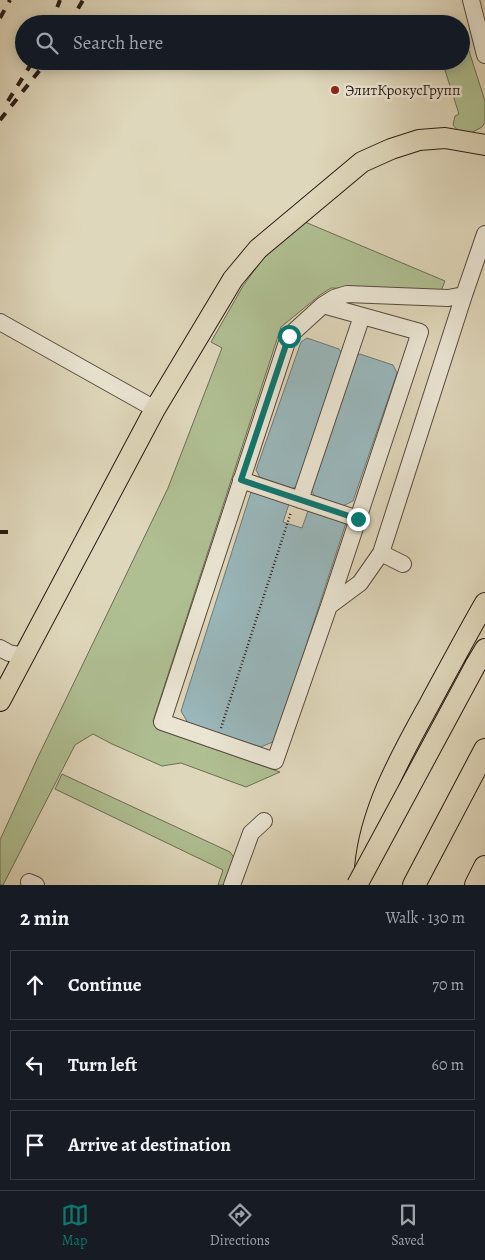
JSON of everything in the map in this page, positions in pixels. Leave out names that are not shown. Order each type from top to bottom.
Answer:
[{"type":"highway","points":[[414,885],[485,750]]},
{"type":"highway","points":[[476,885],[485,867]]},
{"type":"main road","points":[[0,701],[155,409],[233,279],[258,249],[362,162],[391,149],[419,140],[445,138],[485,145]]},
{"type":"main road","points":[[363,885],[368,845],[374,821],[385,793],[416,728],[485,603]]},
{"type":"main road","points":[[357,885],[480,658]]},
{"type":"street","points":[[471,0],[485,55]]},
{"type":"street","points":[[328,606],[360,584],[381,553],[485,234]]},
{"type":"street","points":[[323,305],[420,332],[275,761],[162,722],[289,336],[323,305],[334,298],[347,294],[448,298],[464,295]]},
{"type":"street","points":[[298,499],[362,316]]},
{"type":"street","points":[[0,322],[155,409]]},
{"type":"street","points":[[241,480],[358,519]]},
{"type":"street","points":[[381,553],[403,564]]},
{"type":"street","points":[[0,648],[9,653],[25,656]]},
{"type":"street","points":[[232,885],[251,833],[264,821]]},
{"type":"path","points":[[217,741],[298,499]]},
{"type":"green space","points":[[470,54],[485,101],[485,122],[482,127],[469,134],[460,133],[453,125],[455,116],[459,114],[445,70],[470,70]]},
{"type":"green space","points":[[305,222],[445,281],[441,291],[331,288],[281,327],[153,721],[157,729],[280,772],[246,787],[181,763],[162,766],[93,734],[75,745],[3,885],[0,885],[0,840],[168,488],[222,348],[211,342],[243,286],[264,257]]},
{"type":"green space","points":[[62,774],[230,852],[235,859],[227,885],[218,885],[223,870],[55,789]]},
{"type":"water","points":[[307,338],[339,349],[344,357],[299,485],[288,491],[263,483],[256,470],[301,342]]},
{"type":"water","points":[[360,354],[393,365],[397,373],[353,501],[341,507],[316,498],[308,485],[353,357]]},
{"type":"water","points":[[251,492],[289,504],[283,522],[302,528],[308,511],[346,523],[275,741],[261,747],[188,723],[181,711]]},
{"type":"railway","points":[[0,18],[10,0]]},
{"type":"railway","points":[[54,15],[60,0]]},
{"type":"railway","points":[[74,15],[83,0]]},
{"type":"railway","points":[[8,101],[27,70]]},
{"type":"railway","points":[[0,120],[40,70]]},
{"type":"railway","points":[[0,532],[8,532]]},
{"type":"place","name":"ЭлитКрокусГрупп","points":[[335,90]]},
{"type":"route","points":[[289,336],[241,480],[358,519]]}]
